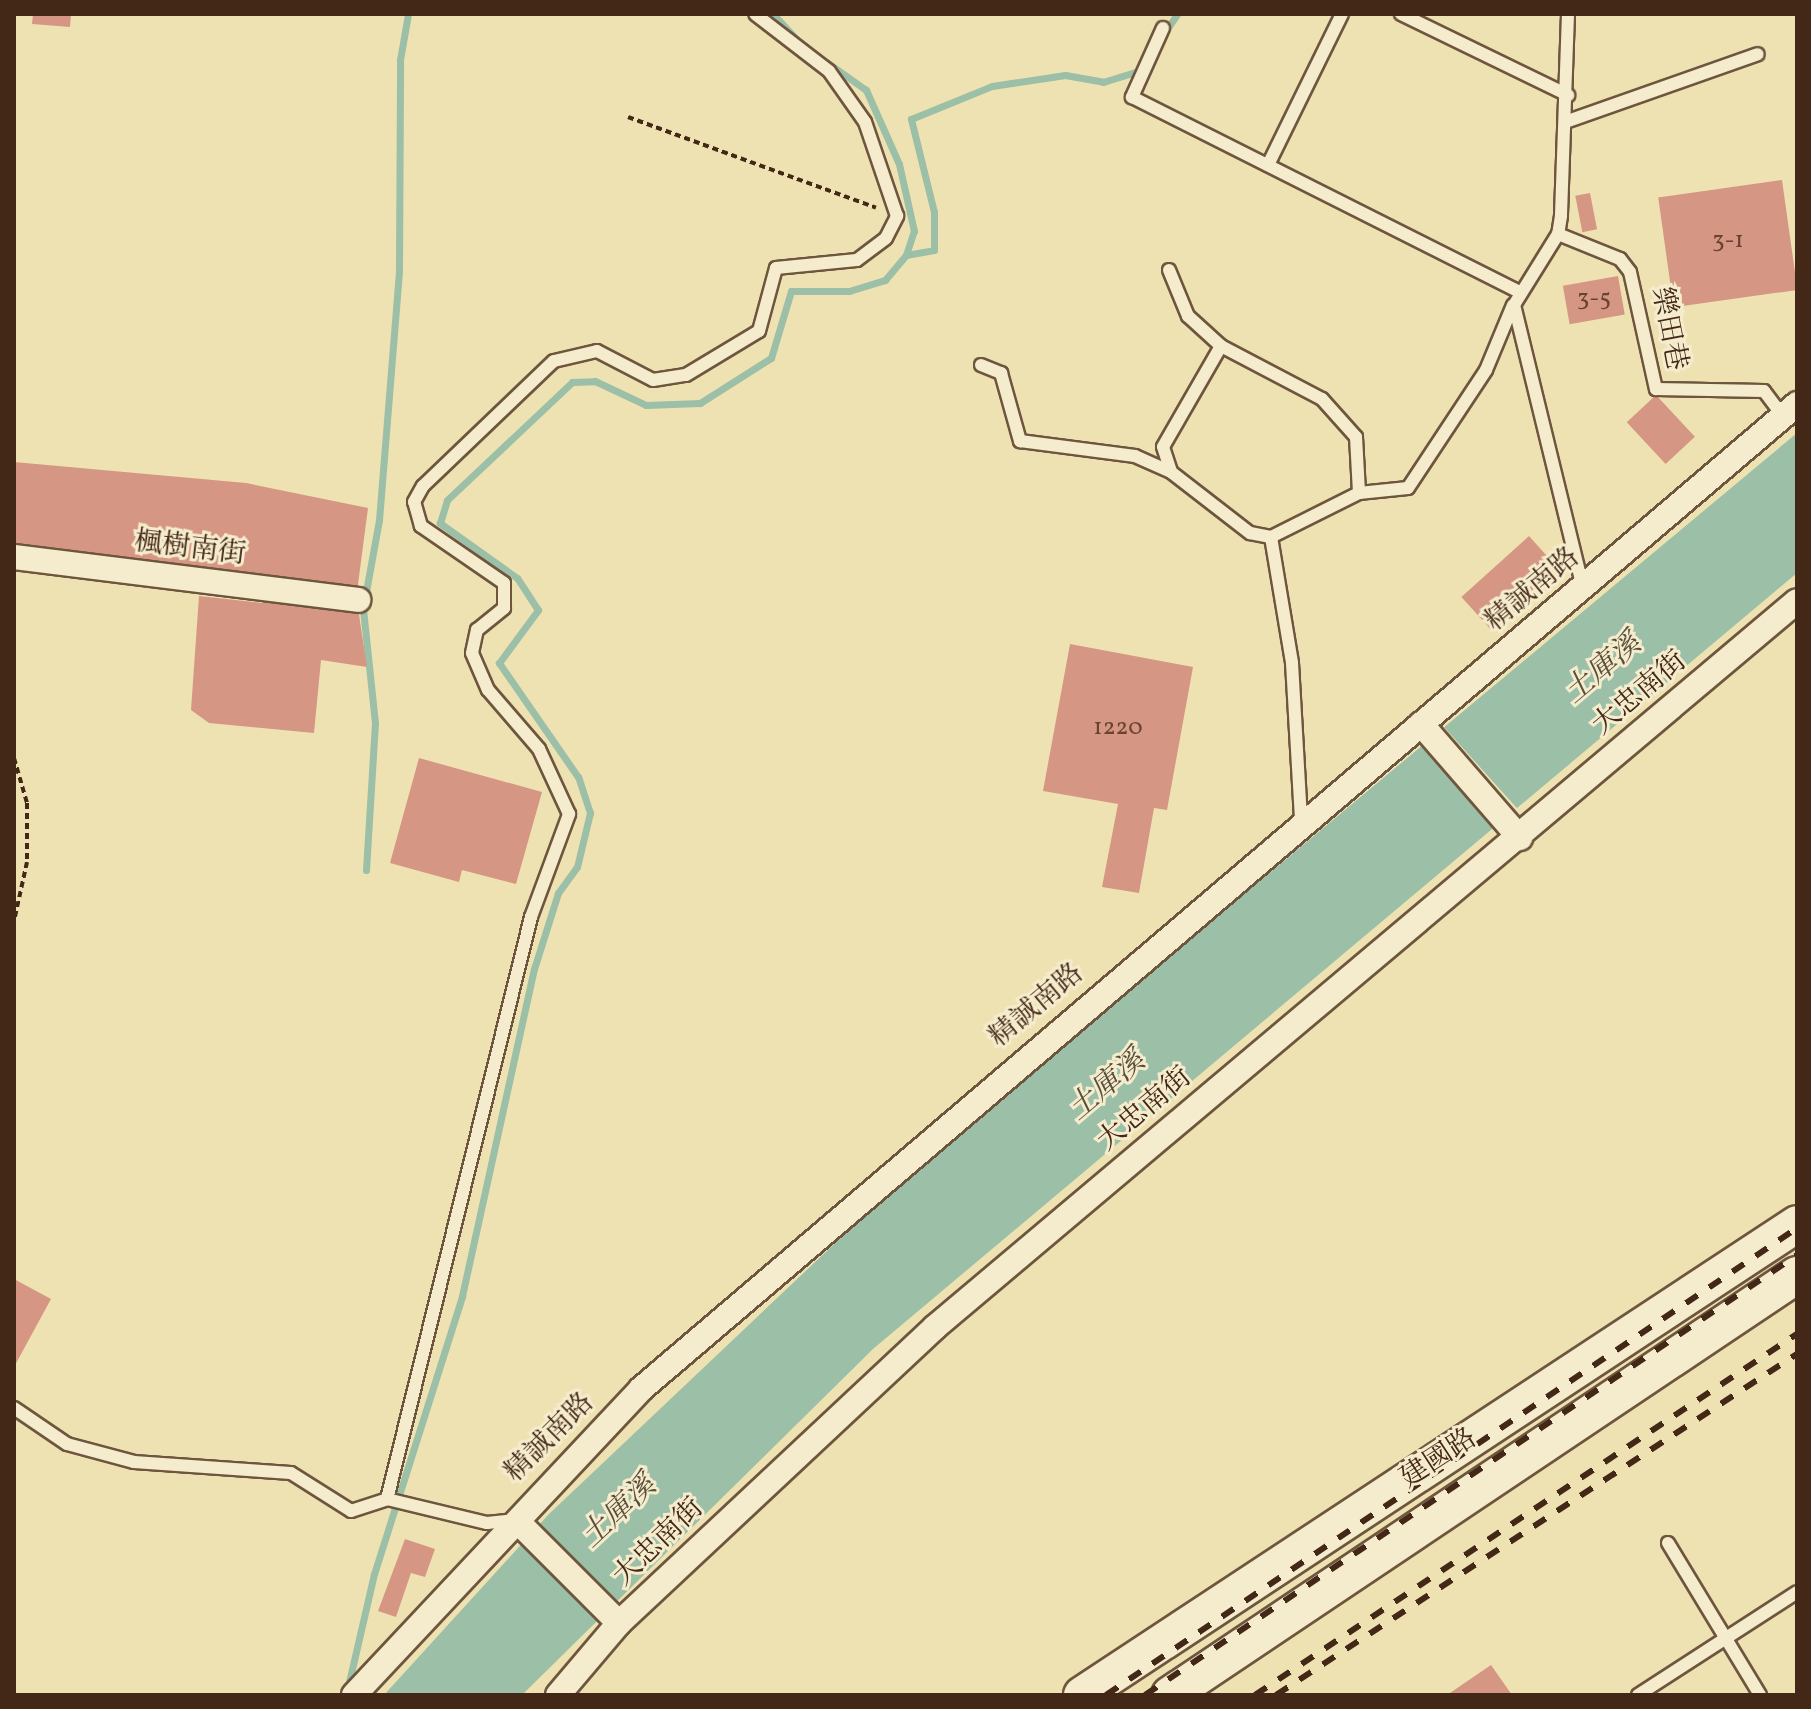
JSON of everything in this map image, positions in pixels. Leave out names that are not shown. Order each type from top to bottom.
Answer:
[{"type":"main road","name":"建國路","points":[[1082,1695],[1797,1224]]},
{"type":"main road","name":"建國路","points":[[1170,1695],[1797,1275]]},
{"type":"street","name":"精誠南路","points":[[356,1692],[641,1389],[1301,820],[1426,729],[1583,588],[1790,410]]},
{"type":"street","name":"楓樹南街","points":[[14,557],[358,600]]},
{"type":"street","name":"大忠南街","points":[[558,1695],[619,1623],[934,1328],[1514,831],[1797,601]]},
{"type":"street","points":[[1426,729],[1514,831]]},
{"type":"street","points":[[517,1521],[619,1623]]},
{"type":"lane","points":[[387,1499],[531,917],[569,814],[539,749],[488,690],[472,653],[477,630],[504,608],[504,583],[421,526],[414,502],[554,361],[597,351],[653,380],[686,375],[759,331],[776,268],[857,260],[886,238],[897,216],[851,101],[829,71],[755,14]]},
{"type":"lane","points":[[1268,165],[1342,14]]},
{"type":"lane","points":[[1401,14],[1568,95]]},
{"type":"lane","points":[[981,365],[1001,373],[1020,441],[1135,456],[1171,472],[1250,533],[1271,537],[1359,493],[1408,488],[1486,370],[1519,292],[1558,234],[1568,121],[1568,14]]},
{"type":"lane","points":[[1163,28],[1132,97],[1519,292]]},
{"type":"lane","points":[[1568,121],[1758,54]]},
{"type":"lane","name":"樂田巷","points":[[1558,234],[1620,259],[1630,272],[1656,389],[1764,391],[1790,410]]},
{"type":"lane","points":[[1169,270],[1188,316],[1221,346],[1322,399],[1361,445],[1359,493]]},
{"type":"lane","points":[[1514,305],[1583,588]]},
{"type":"lane","points":[[1171,472],[1163,447],[1170,427],[1221,346]]},
{"type":"lane","points":[[1271,537],[1292,663],[1301,820]]},
{"type":"lane","points":[[14,1408],[56,1439],[134,1462],[291,1473],[351,1511],[387,1499],[487,1523],[517,1521]]},
{"type":"lane","points":[[1668,1543],[1760,1695]]},
{"type":"lane","points":[[1638,1695],[1797,1592]]},
{"type":"path","points":[[628,117],[897,216]]},
{"type":"path","points":[[14,758],[24,778],[27,862],[14,921]]},
{"type":"water","name":"土庫溪","points":[[1797,433],[1797,573],[873,1349],[522,1695],[384,1695],[549,1514],[906,1176]]},
{"type":"pier","points":[[1443,726],[1520,811],[1498,832],[1421,746]]},
{"type":"building","points":[[33,14],[71,14],[70,27],[32,24]]},
{"type":"building","points":[[1782,180],[1797,290],[1674,307],[1658,197]]},
{"type":"building","points":[[1590,193],[1597,229],[1582,232],[1575,196]]},
{"type":"building","points":[[1618,276],[1625,314],[1570,324],[1563,286]]},
{"type":"building","points":[[1656,395],[1695,437],[1666,464],[1627,422]]},
{"type":"building","points":[[14,462],[246,483],[368,508],[357,592],[14,552]]},
{"type":"building","points":[[1529,536],[1560,571],[1493,632],[1461,597]]},
{"type":"building","points":[[263,595],[358,608],[367,667],[321,660],[314,733],[209,723],[191,710],[199,596],[262,603]]},
{"type":"building","points":[[1070,644],[1193,667],[1167,810],[1154,808],[1139,893],[1102,887],[1118,804],[1043,791]]},
{"type":"building","points":[[419,758],[542,792],[516,884],[462,870],[459,882],[390,863]]},
{"type":"building","points":[[14,1279],[51,1299],[14,1367]]},
{"type":"building","points":[[405,1539],[435,1549],[425,1577],[411,1573],[396,1617],[378,1611]]},
{"type":"building","points":[[1491,1665],[1512,1695],[1447,1695]]},
{"type":"waterway","points":[[366,870],[375,723],[363,608],[379,520],[399,270],[400,60],[408,14]]},
{"type":"waterway","points":[[773,14],[799,42]]},
{"type":"waterway","points":[[1165,32],[1177,14]]},
{"type":"waterway","points":[[346,1695],[374,1574],[462,1296],[534,969],[558,893],[577,867],[590,813],[578,777],[499,663],[538,610],[517,578],[440,523],[447,500],[572,382],[595,381],[646,405],[700,403],[771,358],[791,291],[849,291],[885,280],[906,255],[914,231],[899,164],[866,90],[828,63]]},
{"type":"waterway","points":[[906,255],[934,250],[934,212],[911,119],[992,86],[1065,75],[1103,82],[1142,70]]},
{"type":"railway","points":[[1106,1695],[1797,1228]]},
{"type":"railway","points":[[1145,1695],[1797,1255]]},
{"type":"railway","points":[[1255,1695],[1797,1334]]},
{"type":"railway","points":[[1276,1695],[1797,1354]]}]
